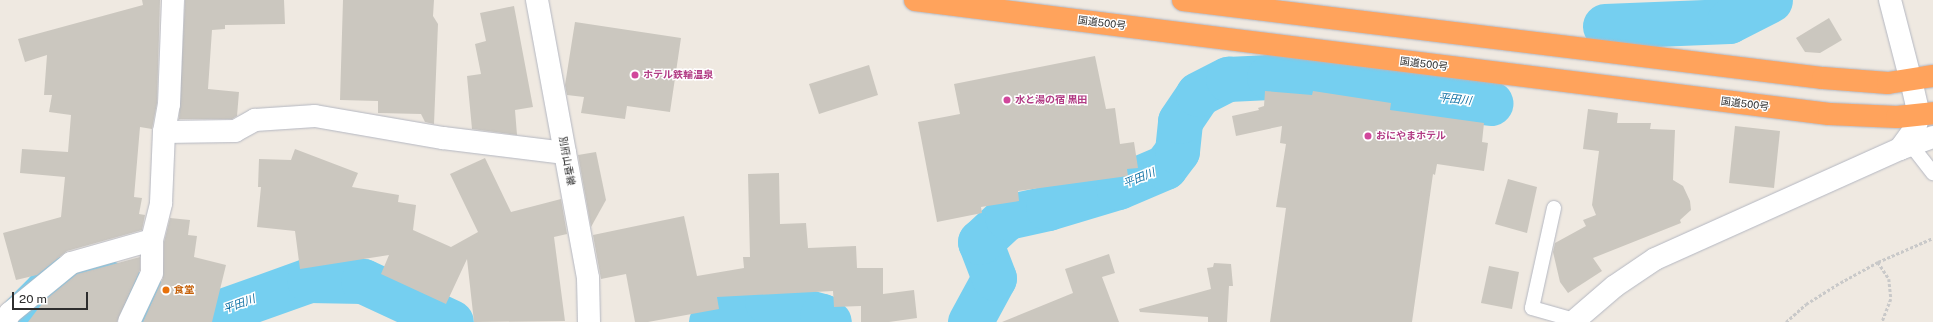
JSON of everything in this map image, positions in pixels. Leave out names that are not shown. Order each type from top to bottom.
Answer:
[{"type":"highway","name":"国道500号","points":[[915,0],[1829,114],[1870,117],[1926,114]]},
{"type":"highway","points":[[1183,0],[1823,78],[1869,82],[1911,81],[1933,76]]},
{"type":"street","points":[[129,322],[152,273],[152,240],[161,203],[164,132],[169,104],[172,0]]},
{"type":"street","name":"別府山香線","points":[[537,0],[588,278],[589,322]]},
{"type":"street","points":[[1890,0],[1911,81],[1926,114],[1905,147]]},
{"type":"street","points":[[164,132],[235,131],[255,120],[315,116],[443,138],[565,153]]},
{"type":"street","points":[[1574,321],[1615,286],[1655,259],[1905,147],[1933,138]]},
{"type":"street","points":[[5,322],[10,313],[71,263],[152,240]]},
{"type":"lane","points":[[1905,147],[1933,173]]},
{"type":"lane","points":[[1554,208],[1532,308],[1574,321]]},
{"type":"path","points":[[1786,322],[1806,304],[1878,262],[1933,238]]},
{"type":"path","points":[[1878,262],[1889,279],[1892,299],[1882,322]]},
{"type":"building","points":[[142,0],[160,0],[157,103],[152,129],[140,127],[134,197],[142,198],[139,214],[145,215],[142,230],[67,251],[37,275],[16,280],[3,233],[61,217],[65,177],[20,173],[22,149],[68,152],[71,115],[49,112],[52,95],[44,95],[47,55],[25,62],[18,39],[143,5]]},
{"type":"building","points":[[185,0],[284,0],[285,24],[225,25],[225,29],[212,30],[208,89],[239,92],[237,116],[232,119],[179,119]]},
{"type":"building","points":[[343,0],[434,0],[433,16],[438,24],[434,124],[425,122],[421,114],[378,113],[378,101],[340,100]]},
{"type":"building","points":[[514,6],[533,107],[515,110],[517,135],[472,129],[467,76],[481,74],[475,44],[486,41],[480,13]]},
{"type":"building","points":[[1829,18],[1842,40],[1820,53],[1805,52],[1796,38]]},
{"type":"building","points":[[575,22],[681,38],[670,112],[627,106],[625,119],[581,113],[584,97],[567,95],[565,85]]},
{"type":"building","points":[[1095,56],[1106,109],[1115,108],[1120,144],[1134,142],[1138,168],[1127,169],[1128,176],[1018,191],[1019,201],[981,207],[982,213],[937,222],[918,122],[960,114],[954,84]]},
{"type":"building","points":[[869,65],[878,95],[819,114],[809,84]]},
{"type":"building","points":[[1265,91],[1312,95],[1313,91],[1391,103],[1390,110],[1484,123],[1482,142],[1488,143],[1484,171],[1437,164],[1435,175],[1433,174],[1412,322],[1270,322],[1286,208],[1276,207],[1286,144],[1280,143],[1282,126],[1236,136],[1232,116],[1259,110],[1258,108],[1264,106]]},
{"type":"building","points":[[1588,109],[1618,113],[1617,123],[1651,123],[1650,129],[1675,130],[1673,180],[1683,186],[1690,201],[1691,210],[1680,220],[1681,223],[1593,258],[1602,271],[1568,293],[1560,282],[1553,252],[1555,243],[1586,226],[1583,220],[1596,215],[1592,205],[1599,151],[1583,149]]},
{"type":"building","points":[[1735,126],[1780,131],[1774,188],[1729,183]]},
{"type":"building","points":[[295,149],[358,173],[352,187],[399,195],[398,202],[416,205],[413,230],[451,247],[478,232],[450,174],[485,158],[511,212],[561,199],[567,234],[554,237],[565,321],[474,322],[467,259],[446,304],[381,274],[389,255],[300,269],[295,231],[257,227],[261,187],[258,187],[259,159],[291,160]]},
{"type":"building","points":[[596,152],[606,200],[591,227],[578,155]]},
{"type":"building","points":[[779,173],[780,224],[806,223],[808,248],[856,246],[857,268],[883,268],[883,294],[914,290],[917,318],[889,322],[861,322],[861,306],[834,307],[833,291],[717,297],[719,309],[648,322],[635,322],[626,274],[601,279],[593,235],[684,216],[697,276],[744,268],[743,257],[750,257],[748,174]]},
{"type":"building","points":[[1508,179],[1537,187],[1527,233],[1495,224]]},
{"type":"building","points":[[170,218],[190,220],[188,235],[197,236],[194,257],[226,265],[212,322],[143,322],[163,278],[164,242]]},
{"type":"building","points":[[1109,254],[1115,273],[1102,277],[1119,322],[1002,322],[1073,293],[1065,269]]},
{"type":"building","points":[[140,257],[140,270],[117,322],[28,322],[44,301],[77,274]]},
{"type":"building","points":[[1214,263],[1231,264],[1233,286],[1229,286],[1227,322],[1208,322],[1208,317],[1140,312],[1139,309],[1211,289],[1207,268],[1213,267]]},
{"type":"building","points":[[1489,266],[1519,272],[1512,309],[1481,303]]},
{"type":"waterway","name":"平田川","points":[[1605,26],[1729,21],[1770,0]]},
{"type":"waterway","name":"平田川","points":[[970,322],[994,278],[980,242],[1007,217],[1048,208],[1118,187],[1165,167],[1177,151],[1180,121],[1198,94],[1228,79],[1269,77],[1490,103]]},
{"type":"waterway","name":"平田川","points":[[23,315],[46,292],[67,278],[87,274],[164,307],[211,315],[309,280],[363,281],[451,322]]},
{"type":"waterway","name":"平田川","points":[[711,322],[767,301],[822,316],[829,322]]},
{"type":"place","name":"ホテル鉄輪温泉","points":[[635,75]]},
{"type":"place","name":"水と湯の宿 黒田","points":[[1007,100]]},
{"type":"place","name":"おにやまホテル","points":[[1368,136]]},
{"type":"place","name":"食堂","points":[[166,290]]}]
